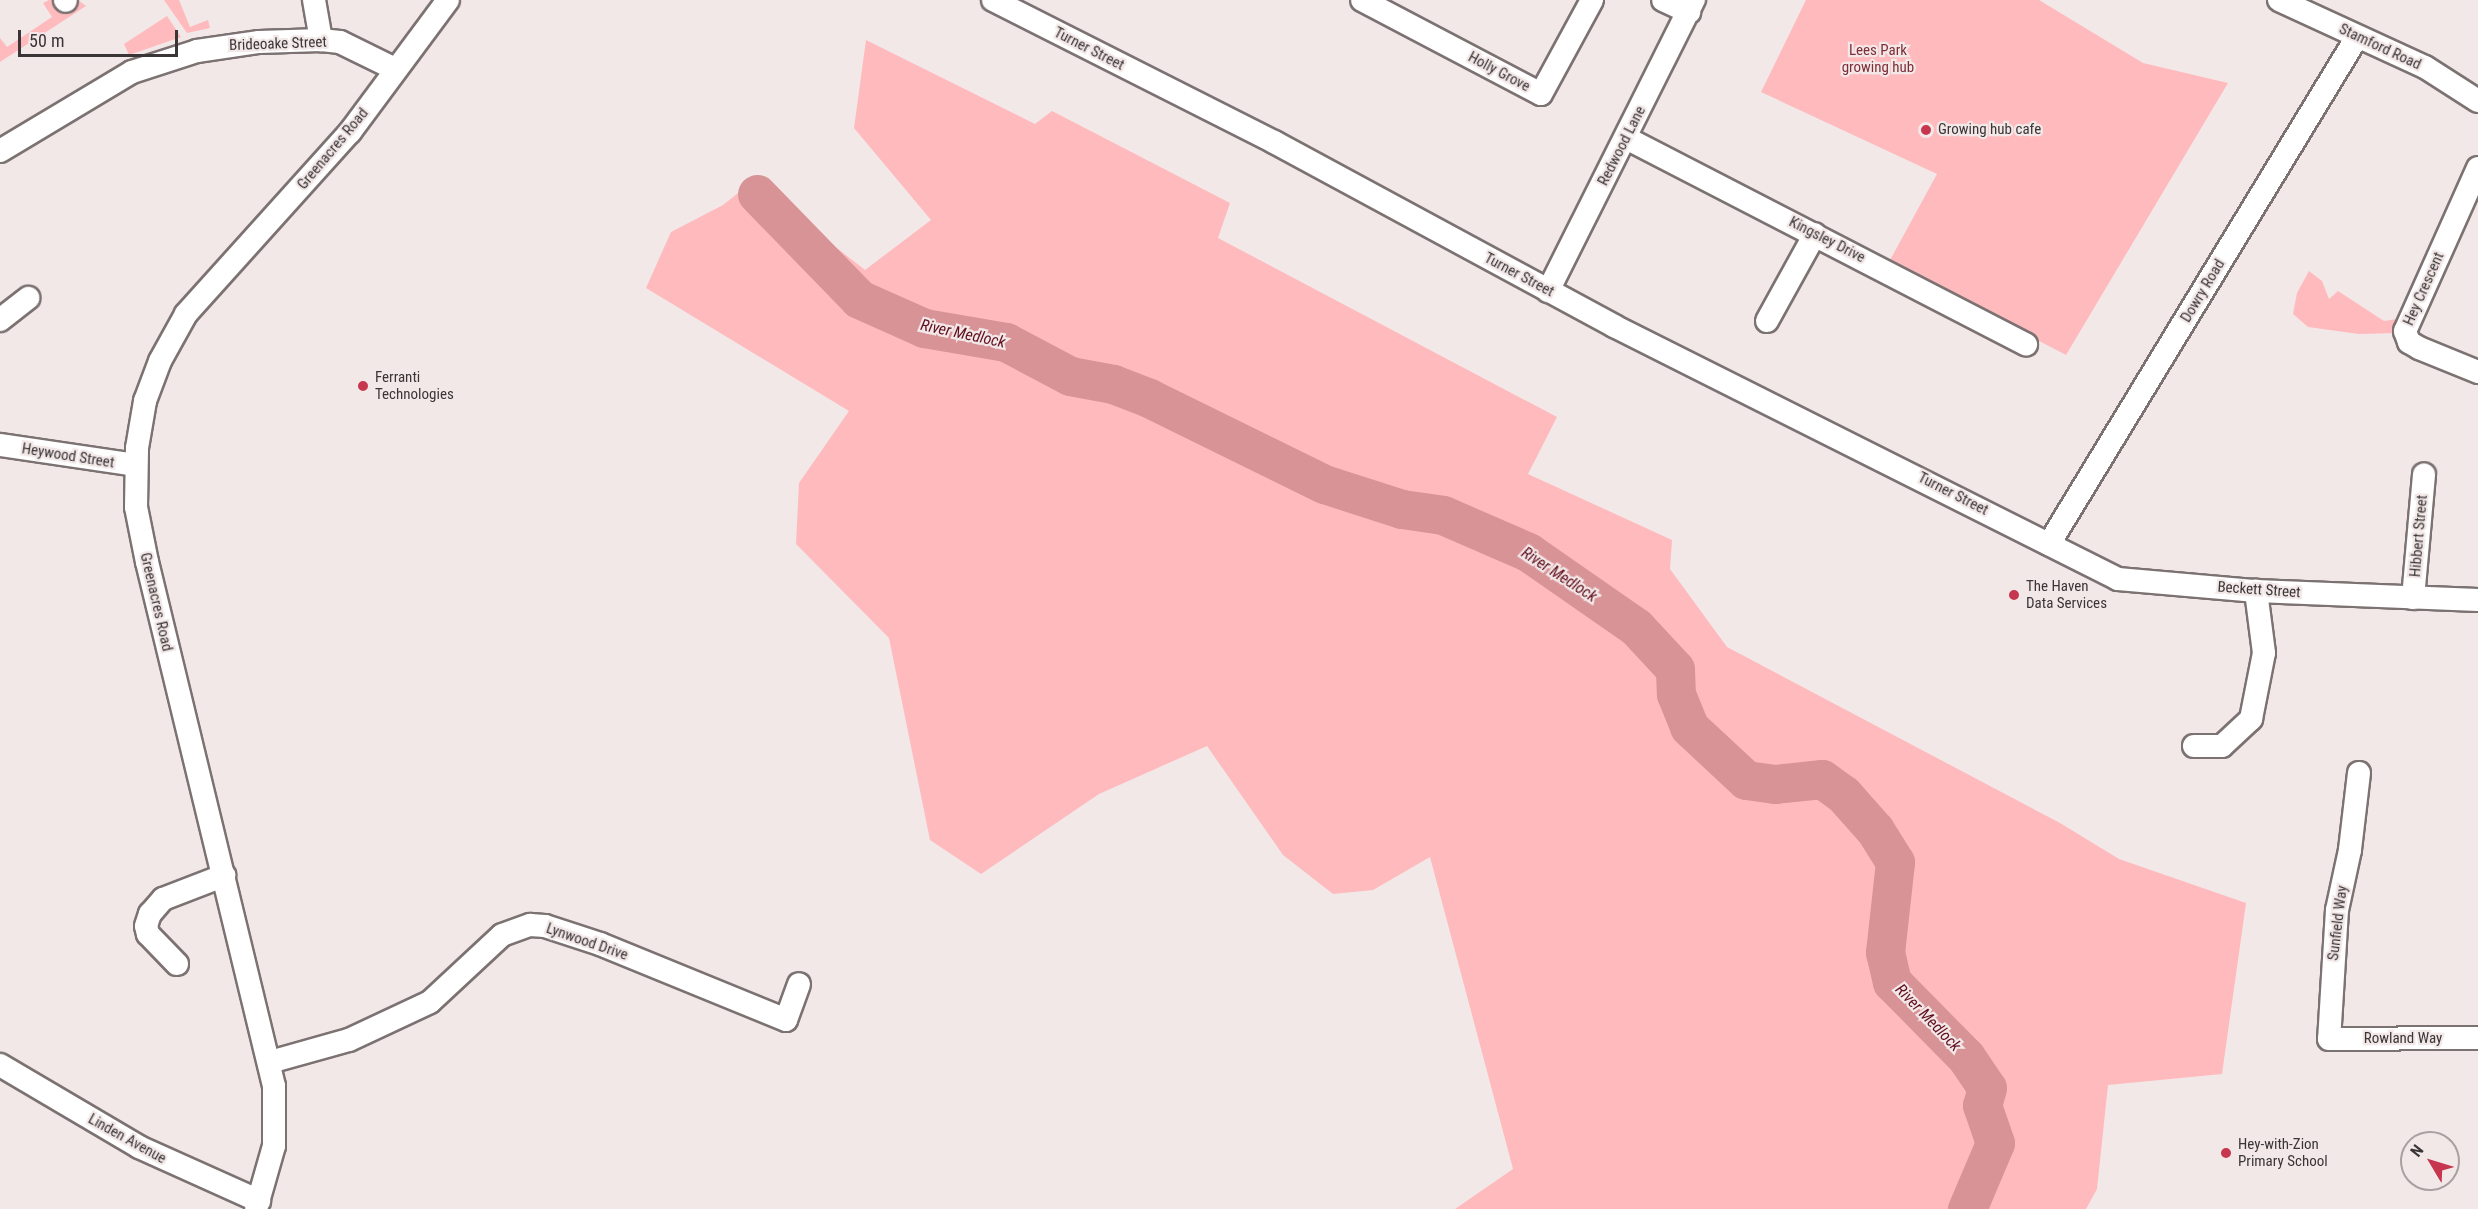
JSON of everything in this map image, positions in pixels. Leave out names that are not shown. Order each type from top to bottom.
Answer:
[{"type":"street","points":[[314,0],[321,40]]},
{"type":"street","name":"Greenacres Road","points":[[258,1205],[276,1124],[270,1062],[153,591],[136,507],[135,465],[145,401],[160,361],[186,314],[350,132],[448,0]]},
{"type":"street","name":"Holly Grove","points":[[1362,0],[1541,94],[1592,0]]},
{"type":"street","points":[[1663,0],[1691,6]]},
{"type":"street","name":"Stamford Road","points":[[2279,0],[2425,68],[2478,101]]},
{"type":"street","name":"Turner Street","points":[[1003,2],[1274,142],[1548,291],[2049,544]]},
{"type":"street","name":"Redwood Lane","points":[[1548,291],[1628,139],[1691,6]]},
{"type":"street","name":"Dowry Road","points":[[2049,544],[2357,37]]},
{"type":"street","name":"Brideoake Street","points":[[0,151],[132,72],[160,62],[223,46],[321,40],[340,42],[395,69]]},
{"type":"street","name":"Kingsley Drive","points":[[1628,139],[2026,344]]},
{"type":"street","name":"Hey Crescent","points":[[2478,168],[2405,331],[2409,342],[2419,348],[2478,372]]},
{"type":"street","points":[[1767,321],[1815,234]]},
{"type":"street","points":[[0,320],[28,298]]},
{"type":"street","name":"Heywood Street","points":[[0,445],[135,465]]},
{"type":"street","name":"Hibbert Street","points":[[2413,598],[2424,474]]},
{"type":"street","name":"Beckett Street","points":[[2049,544],[2118,579],[2256,591],[2478,600]]},
{"type":"street","points":[[2194,746],[2222,746],[2252,719],[2264,653],[2256,591]]},
{"type":"street","name":"Sunfield Way","points":[[2329,1039],[2337,910],[2350,849],[2359,773]]},
{"type":"street","points":[[177,964],[148,934],[146,926],[150,915],[164,899],[225,875]]},
{"type":"street","name":"Lynwood Drive","points":[[270,1062],[349,1040],[430,1002],[502,935],[530,925],[545,926],[600,944],[786,1020],[800,984]]},
{"type":"street","name":"Rowland Way","points":[[2329,1039],[2478,1038]]},
{"type":"street","name":"Linden Avenue","points":[[0,1065],[139,1147],[258,1205]]},
{"type":"green space","points":[[54,0],[61,11],[78,0],[86,6],[0,62],[0,38],[7,47],[52,17],[43,3]]},
{"type":"green space","points":[[164,0],[179,0],[190,27],[208,20],[210,28],[187,33]]},
{"type":"green space","name":"Lees Park growing hub","points":[[1806,0],[2039,0],[2143,63],[2228,83],[2066,355],[1889,262],[1937,174],[1761,92]]},
{"type":"green space","points":[[167,16],[181,37],[129,55],[124,44]]},
{"type":"green space","points":[[866,40],[1035,124],[1052,111],[1230,203],[1218,238],[1557,417],[1528,474],[1672,540],[1670,569],[1727,647],[2060,823],[2119,859],[2246,903],[2222,1074],[2108,1085],[2097,1189],[2086,1209],[1455,1209],[1513,1169],[1430,857],[1373,890],[1333,894],[1283,855],[1207,746],[1099,794],[981,874],[930,840],[889,638],[796,544],[799,483],[849,411],[646,288],[671,232],[723,205],[752,182],[865,270],[931,220],[854,128]]},
{"type":"green space","points":[[2309,271],[2322,281],[2329,299],[2338,291],[2384,321],[2404,318],[2398,333],[2359,334],[2308,327],[2293,314],[2297,293]]},
{"type":"waterway","name":"River Medlock","points":[[757,194],[859,299],[924,328],[1006,342],[1070,376],[1113,384],[1149,398],[1324,484],[1402,509],[1443,515],[1528,552],[1636,627],[1675,669],[1676,694],[1689,727],[1746,780],[1775,784],[1822,779],[1843,794],[1875,830],[1895,862],[1885,952],[1892,982],[1966,1057],[1987,1088],[1982,1105],[1995,1143],[1967,1209]]},
{"type":"place","name":"Growing hub cafe","points":[[1926,130]]},
{"type":"place","name":"Ferranti Technologies","points":[[363,386]]},
{"type":"place","name":"The Haven Data Services","points":[[2014,595]]},
{"type":"place","name":"Hey-with-Zion Primary School","points":[[2226,1153]]}]
